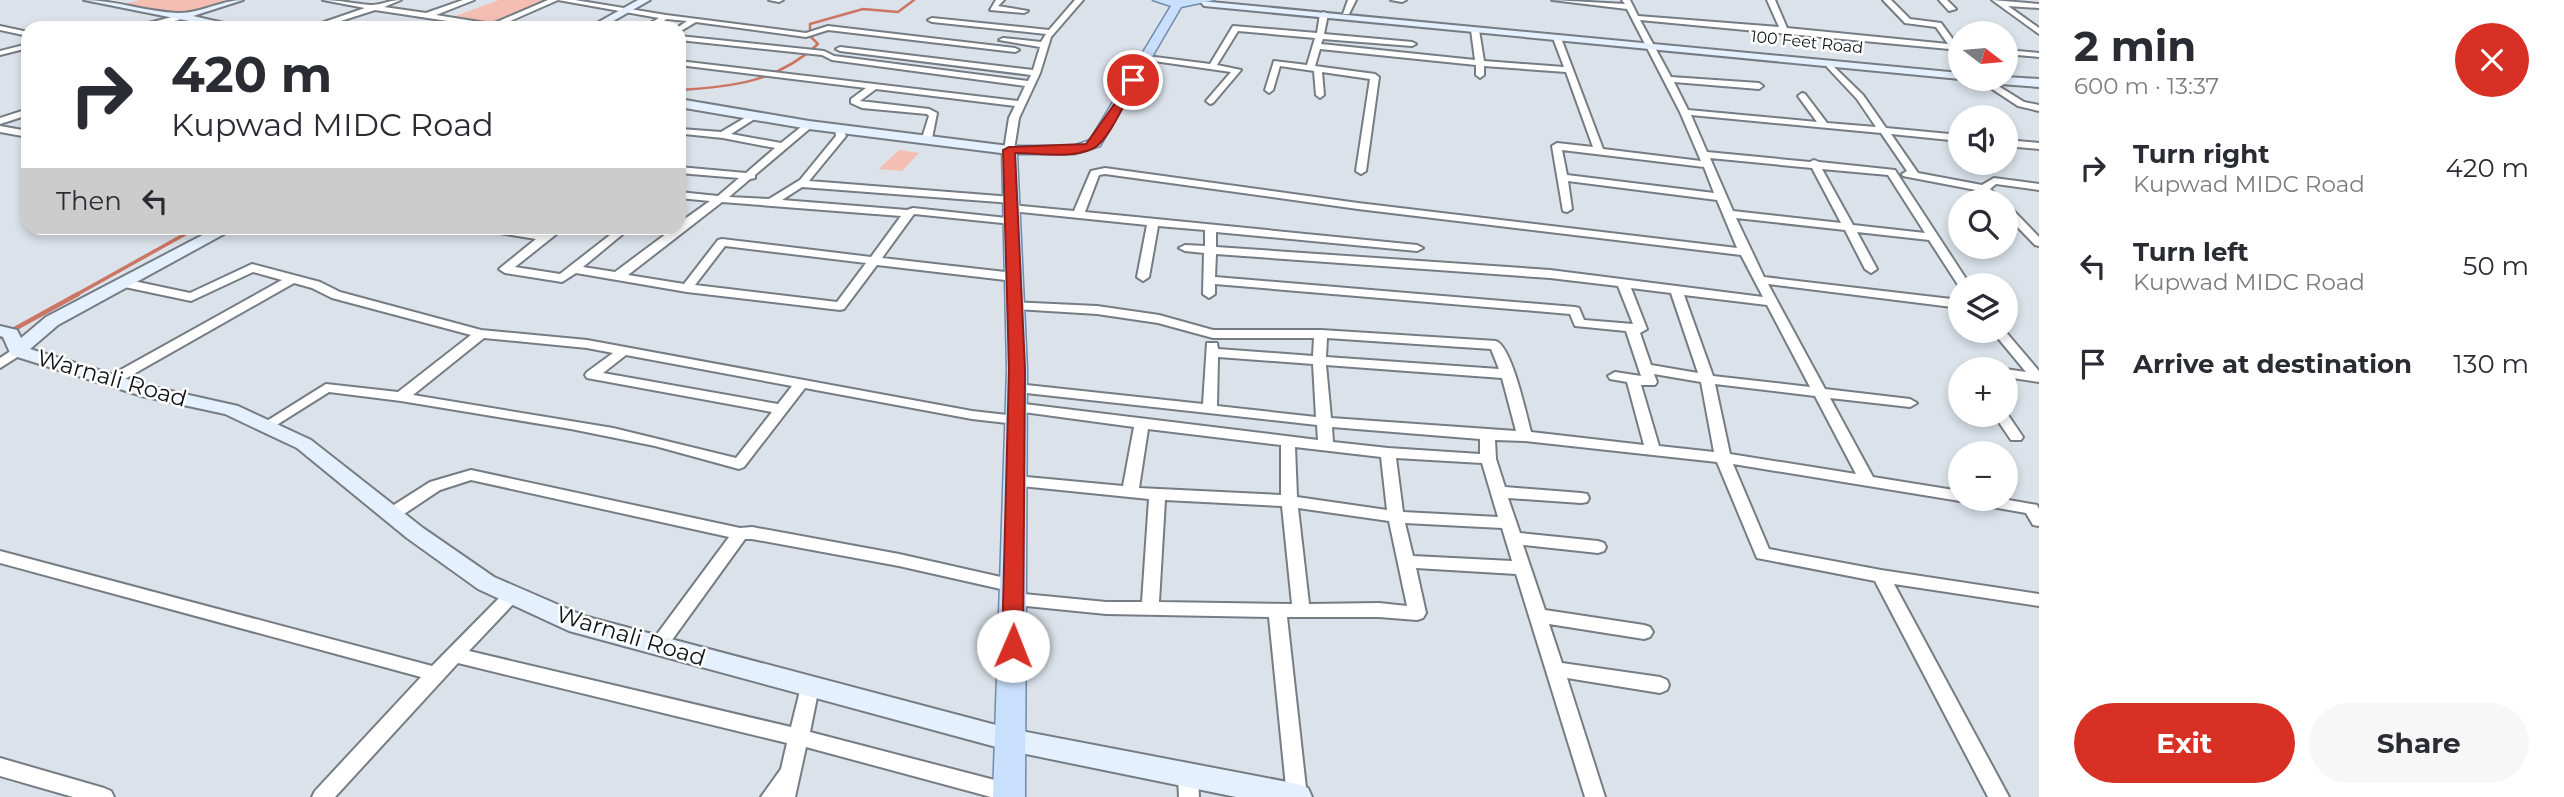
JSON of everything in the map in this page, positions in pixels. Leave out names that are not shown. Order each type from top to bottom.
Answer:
[{"type":"main road","points":[[88,0],[151,13]]},
{"type":"main road","points":[[176,18],[238,0]]},
{"type":"main road","points":[[606,21],[645,0]]},
{"type":"main road","points":[[1224,0],[1830,65],[1948,74]]},
{"type":"main road","points":[[686,104],[809,125],[1009,150],[1074,150],[1090,147],[1099,138],[1147,58],[1167,2],[1206,1],[1475,30],[1651,45]]},
{"type":"main road","points":[[176,18],[196,21]]},
{"type":"main road","name":"100 Feet Road","points":[[1651,45],[1948,74]]},
{"type":"main road","points":[[2018,80],[2037,84]]},
{"type":"main road","points":[[2018,82],[2037,84]]},
{"type":"main road","points":[[1009,150],[1016,405],[1009,795]]},
{"type":"main road","points":[[8,358],[52,321],[215,235]]},
{"type":"main road","points":[[0,331],[11,334],[8,358]]},
{"type":"main road","name":"Warnali Road","points":[[8,358],[232,410],[304,444],[392,514],[486,583],[578,624],[1188,787],[1297,797]]},
{"type":"street","points":[[327,0],[456,21]]},
{"type":"street","points":[[332,21],[397,0]]},
{"type":"street","points":[[427,16],[470,0]]},
{"type":"street","points":[[505,21],[554,0]]},
{"type":"street","points":[[562,0],[806,35],[828,28],[1015,50]]},
{"type":"street","points":[[773,0],[779,0]]},
{"type":"street","points":[[999,0],[993,8],[1024,10]]},
{"type":"street","points":[[1009,150],[1014,118],[1036,73],[1043,45],[1079,0]]},
{"type":"street","points":[[1346,12],[1352,0]]},
{"type":"street","points":[[1395,0],[1402,0]]},
{"type":"street","points":[[1556,0],[1628,4],[1639,18],[1665,79],[1685,112],[1707,160],[1745,252],[1763,280],[1772,302],[1867,480]]},
{"type":"street","points":[[1772,0],[1784,30]]},
{"type":"street","points":[[1887,0],[1908,22],[1938,25],[1948,37]]},
{"type":"street","points":[[1943,0],[1952,9]]},
{"type":"street","points":[[1998,1],[2039,6]]},
{"type":"street","points":[[1998,1],[2039,32]]},
{"type":"street","points":[[151,13],[176,18]]},
{"type":"street","points":[[1320,95],[1314,68],[1324,14]]},
{"type":"street","points":[[659,21],[666,17]]},
{"type":"street","points":[[163,21],[176,18]]},
{"type":"street","points":[[1639,18],[1948,47]]},
{"type":"street","points":[[686,26],[695,20]]},
{"type":"street","points":[[837,20],[1043,45]]},
{"type":"street","points":[[932,20],[1051,32]]},
{"type":"street","points":[[0,28],[21,32]]},
{"type":"street","points":[[1212,66],[1236,28],[1412,44]]},
{"type":"street","points":[[1475,30],[1480,75]]},
{"type":"street","points":[[1557,38],[1599,151]]},
{"type":"street","points":[[686,39],[824,53],[832,58],[898,69],[1031,84]]},
{"type":"street","points":[[888,76],[909,58],[923,39]]},
{"type":"street","points":[[1317,46],[1566,70]]},
{"type":"street","points":[[0,53],[21,48]]},
{"type":"street","points":[[840,49],[1036,73]]},
{"type":"street","points":[[2018,53],[2039,55]]},
{"type":"street","points":[[1147,58],[1237,70],[1210,101]]},
{"type":"street","points":[[1269,90],[1277,63],[1375,77],[1361,171]]},
{"type":"street","points":[[686,64],[1020,104]]},
{"type":"street","points":[[1830,65],[1860,97],[1915,176]]},
{"type":"street","points":[[1665,79],[1759,86]]},
{"type":"street","points":[[875,86],[854,99],[856,103],[929,112],[934,115],[927,138]]},
{"type":"street","points":[[2000,91],[2021,104],[2037,109]]},
{"type":"street","points":[[1802,96],[1824,125]]},
{"type":"street","points":[[1685,112],[1948,137]]},
{"type":"street","points":[[0,121],[21,114]]},
{"type":"street","points":[[723,135],[752,116]]},
{"type":"street","points":[[686,222],[751,176],[809,125]]},
{"type":"street","points":[[772,202],[803,182],[841,136],[838,128]]},
{"type":"street","points":[[0,129],[21,133]]},
{"type":"street","points":[[686,131],[723,135],[784,147]]},
{"type":"street","points":[[2018,144],[2039,146]]},
{"type":"street","points":[[1567,209],[1557,146],[1707,160],[1814,163],[1891,172],[1984,188],[1994,181],[2039,187]]},
{"type":"street","points":[[1814,163],[1871,269]]},
{"type":"street","points":[[686,171],[751,176]]},
{"type":"street","points":[[1078,215],[1095,173],[1105,171],[1358,206],[1745,252]]},
{"type":"street","points":[[1891,172],[1956,273]]},
{"type":"street","points":[[1562,177],[1721,197]]},
{"type":"street","points":[[803,182],[802,184],[1012,210],[1417,248]]},
{"type":"street","points":[[686,196],[908,213],[1012,210]]},
{"type":"street","points":[[573,269],[687,288],[840,306],[908,213]]},
{"type":"street","points":[[1729,214],[1933,237]]},
{"type":"street","points":[[2018,221],[2039,243]]},
{"type":"street","points":[[1143,276],[1153,222]]},
{"type":"street","points":[[1209,293],[1211,228]]},
{"type":"street","points":[[532,235],[545,237]]},
{"type":"street","points":[[548,235],[505,270],[562,278],[616,235]]},
{"type":"street","points":[[617,277],[670,235]]},
{"type":"street","points":[[687,288],[722,242],[1014,277]]},
{"type":"street","points":[[1185,248],[1550,274],[1772,302]]},
{"type":"street","points":[[124,283],[191,297],[252,268],[292,278],[336,295],[481,334],[587,344],[972,415],[1016,405],[1210,409],[1326,422],[1525,436],[1723,458],[1948,494]]},
{"type":"street","points":[[111,381],[292,278]]},
{"type":"street","points":[[1208,280],[1575,311],[1579,323],[1641,329],[1623,283]]},
{"type":"street","points":[[1763,280],[1948,303]]},
{"type":"street","points":[[1676,289],[1707,379],[1723,458],[1763,554],[1881,576],[2039,600]]},
{"type":"street","points":[[1015,305],[1109,312],[1159,319],[1213,334],[1321,334],[1496,345],[1508,374],[1525,436]]},
{"type":"street","points":[[1615,376],[1650,382],[1632,329]]},
{"type":"street","points":[[401,397],[481,334]]},
{"type":"street","points":[[1210,409],[1213,334]]},
{"type":"street","points":[[1321,334],[1319,360],[1326,446]]},
{"type":"street","points":[[2008,343],[2038,378]]},
{"type":"street","points":[[622,351],[592,375],[780,409]]},
{"type":"street","points":[[1212,353],[1508,374]]},
{"type":"street","points":[[1645,368],[1707,379],[1910,402]]},
{"type":"street","points":[[2018,375],[2038,378]]},
{"type":"street","points":[[1633,379],[1652,447]]},
{"type":"street","points":[[267,427],[326,388],[588,426],[676,445],[739,464],[801,384]]},
{"type":"street","points":[[1016,405],[1288,442],[1388,453],[1488,459]]},
{"type":"street","points":[[1130,492],[1142,424]]},
{"type":"street","points":[[2009,427],[2016,437]]},
{"type":"street","points":[[1487,435],[1488,459],[1595,797]]},
{"type":"street","points":[[1288,442],[1289,500],[1301,611]]},
{"type":"street","points":[[392,514],[435,486],[471,475],[740,534],[752,533],[899,560],[1013,593],[1106,608],[1380,610],[1417,613],[1396,516],[1388,453]]},
{"type":"street","points":[[1015,481],[1157,495],[1289,500],[1510,531],[1598,547]]},
{"type":"street","points":[[1499,492],[1581,498]]},
{"type":"street","points":[[1150,608],[1157,495]]},
{"type":"street","points":[[2018,509],[2036,513]]},
{"type":"street","points":[[658,646],[740,534]]},
{"type":"street","points":[[0,557],[436,674]]},
{"type":"street","points":[[1405,562],[1522,568]]},
{"type":"street","points":[[1881,576],[1999,797]]},
{"type":"street","points":[[322,797],[512,595]]},
{"type":"street","points":[[1277,611],[1297,797]]},
{"type":"street","points":[[1538,616],[1644,632]]},
{"type":"street","points":[[454,656],[799,737],[1009,795]]},
{"type":"street","points":[[1555,669],[1660,685]]},
{"type":"street","points":[[785,797],[810,687]]},
{"type":"street","points":[[0,767],[104,797]]},
{"type":"street","points":[[771,797],[791,769]]},
{"type":"shaded area","points":[[140,0],[236,0],[181,15],[124,4]]},
{"type":"shaded area","points":[[499,0],[549,0],[499,21],[450,18]]},
{"type":"shaded area","points":[[899,150],[919,153],[902,171],[879,169]]},
{"type":"waterway","points":[[686,89],[735,84],[770,74],[786,67],[818,44],[810,36],[810,24],[863,9],[898,12],[914,0]]},
{"type":"waterway","points":[[74,296],[183,235]]},
{"type":"waterway","points":[[0,337],[78,294]]},
{"type":"route","points":[[1013,646],[1017,369],[1009,150],[1074,150],[1090,147],[1099,138],[1133,80]]}]
